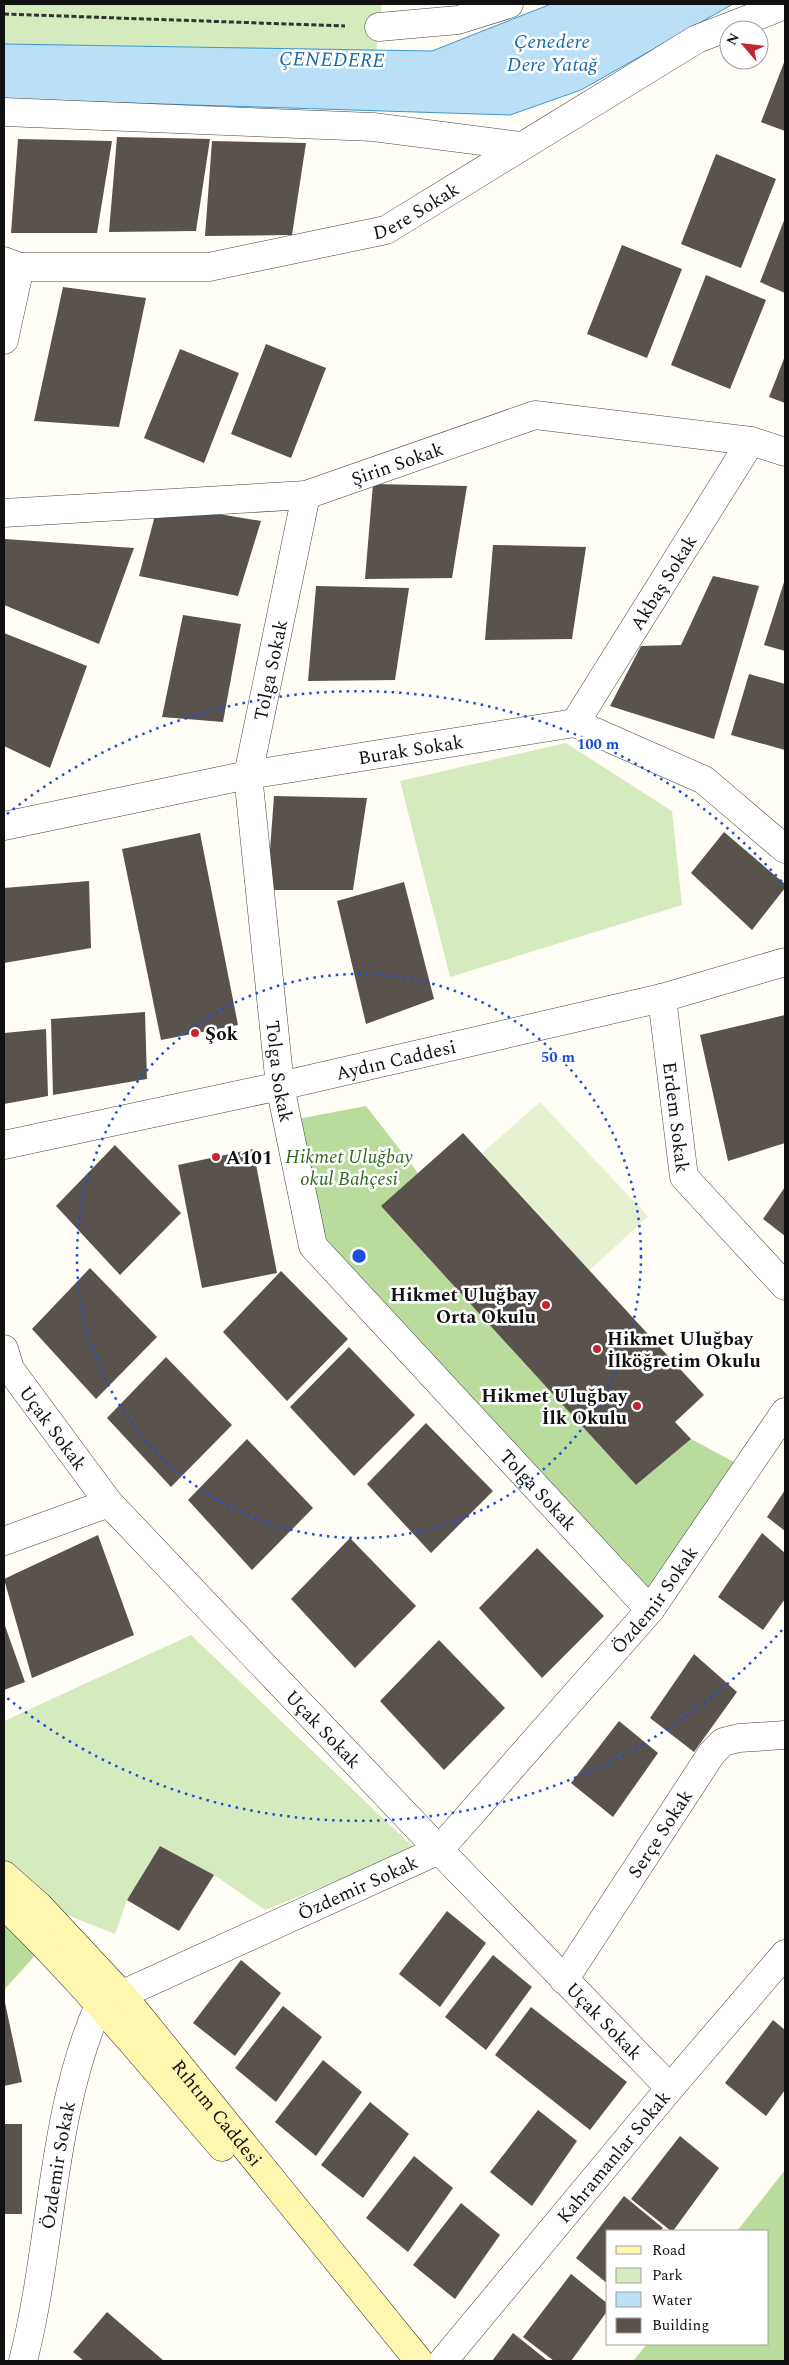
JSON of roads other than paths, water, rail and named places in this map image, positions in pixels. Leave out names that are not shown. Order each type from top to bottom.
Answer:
[{"type":"main road","name":"Rıhtım Caddesi","points":[[4,1875],[38,1905],[234,2161],[396,2361]]},
{"type":"main road","name":"Rıhtım Caddesi","points":[[4,1905],[110,2000],[419,2361]]},
{"type":"street","points":[[379,27],[458,20],[509,4]]},
{"type":"street","name":"Dere Sokak","points":[[12,264],[208,267],[386,230],[697,39],[785,5]]},
{"type":"street","points":[[4,112],[372,127],[520,146]]},
{"type":"street","points":[[4,340],[12,264]]},
{"type":"street","name":"Şirin Sokak","points":[[4,514],[306,495],[535,415],[751,441],[785,452]]},
{"type":"street","name":"Akbaş Sokak","points":[[575,723],[751,441]]},
{"type":"street","name":"Tolga Sokak","points":[[306,495],[248,775],[280,1086],[313,1246],[650,1610]]},
{"type":"street","points":[[575,723],[704,780],[785,849]]},
{"type":"street","name":"Burak Sokak","points":[[4,826],[248,775],[575,723]]},
{"type":"street","name":"Aydın Caddesi","points":[[4,1145],[280,1086],[662,998],[785,962]]},
{"type":"street","name":"Erdem Sokak","points":[[662,998],[684,1176],[785,1286]]},
{"type":"street","name":"Uçak Sokak","points":[[6,1363],[109,1503],[564,1980],[670,2088]]},
{"type":"street","name":"Özdemir Sokak","points":[[23,2361],[42,2268],[67,2106],[80,2054],[110,2000],[440,1850],[650,1610],[785,1412]]},
{"type":"street","points":[[4,1541],[109,1503]]},
{"type":"street","name":"Serçe Sokak","points":[[564,1980],[712,1753],[723,1742],[738,1738],[785,1735]]},
{"type":"street","name":"Kahramanlar Sokak","points":[[443,2361],[670,2088],[785,1954]]},
{"type":"water","name":"Çenedere Dere Yatağ","points":[[551,4],[733,4],[581,90],[510,115],[4,99],[4,44],[432,51]]},
{"type":"place","name":"Şok","points":[[195,1033]]},
{"type":"place","name":"A101","points":[[216,1157]]},
{"type":"place","name":"Hikmet Uluğbay Orta Okulu","points":[[546,1305]]},
{"type":"place","name":"Hikmet Uluğbay İlköğretim Okulu","points":[[597,1349]]},
{"type":"place","name":"Hikmet Uluğbay İlk Okulu","points":[[637,1406]]},
{"type":"water label","name":"ÇENEDERE","points":[[332,59]]},
{"type":"park label","name":"Hikmet Uluğbay okul Bahçesi","points":[[349,1167]]}]
